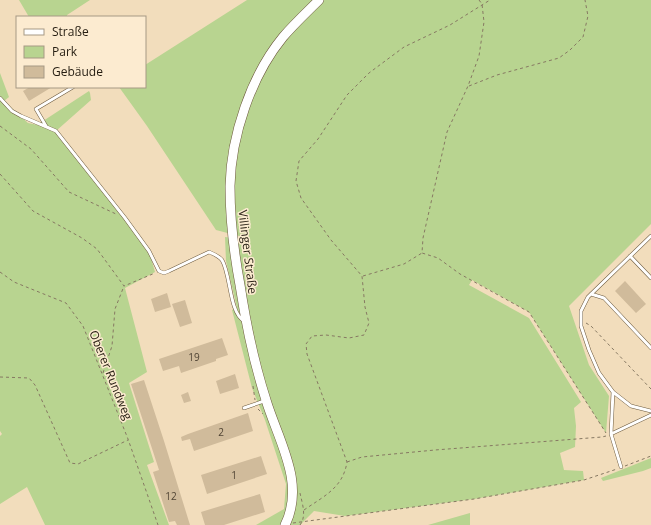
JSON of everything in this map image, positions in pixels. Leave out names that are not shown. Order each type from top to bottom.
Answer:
[{"type":"main road","name":"Villinger Straße","points":[[286,524],[292,499],[293,482],[291,469],[266,401],[246,322],[231,214],[230,185],[236,136],[256,81],[267,60],[283,38],[303,15],[319,0]]},
{"type":"lane","points":[[46,126],[36,109],[70,88]]},
{"type":"lane","points":[[0,98],[12,111],[56,131],[125,218],[149,251],[159,271],[164,273],[209,252],[216,254],[222,260],[225,268],[237,313],[241,319],[246,322]]},
{"type":"lane","points":[[651,236],[588,297],[581,311],[581,326],[599,373],[613,392],[631,406],[651,411]]},
{"type":"lane","points":[[630,256],[651,278]]},
{"type":"lane","points":[[591,294],[604,298],[651,348]]},
{"type":"lane","points":[[613,392],[611,434],[621,467]]},
{"type":"lane","points":[[244,408],[266,401]]},
{"type":"lane","points":[[611,434],[651,415]]},
{"type":"path","points":[[422,253],[423,238],[447,132],[468,86],[479,56],[484,22],[482,4],[479,0]]},
{"type":"path","points":[[304,510],[337,487],[346,473],[347,462],[307,354],[306,344],[312,336],[326,335],[349,338],[364,335],[369,323],[365,306],[362,276],[331,240],[301,198],[296,181],[299,161],[318,139],[347,95],[369,73],[404,47],[450,25],[490,0]]},
{"type":"path","points":[[468,86],[497,75],[559,58],[570,50],[583,37],[588,16],[585,0]]},
{"type":"path","points":[[0,126],[31,149],[69,192],[125,218]]},
{"type":"path","points":[[0,174],[33,211],[82,238],[97,249],[124,286]]},
{"type":"path","points":[[362,276],[404,264],[422,253],[438,258],[460,274],[529,312],[606,433],[611,434]]},
{"type":"path","points":[[103,373],[112,346],[115,309],[124,286],[159,271]]},
{"type":"path","name":"Oberer Rundweg","points":[[0,272],[14,282],[66,303],[83,326],[103,373],[158,525]]},
{"type":"path","points":[[581,320],[591,326],[651,389]]},
{"type":"path","points":[[0,377],[29,378],[35,385],[70,463],[78,464],[128,440]]},
{"type":"path","points":[[347,462],[362,457],[435,450],[602,438],[611,434]]},
{"type":"path","points":[[286,524],[474,499],[576,482],[651,456]]},
{"type":"path","points":[[300,525],[303,521]]},
{"type":"green space","points":[[19,0],[90,0],[67,16],[28,16]]},
{"type":"green space","points":[[247,0],[651,0],[651,224],[569,306],[589,365],[609,396],[606,433],[529,312],[472,280],[469,285],[529,318],[581,402],[574,408],[576,426],[575,447],[560,453],[564,470],[583,471],[584,480],[474,499],[345,516],[314,511],[300,525],[256,525],[284,509],[286,484],[265,420],[252,388],[232,310],[237,308],[226,261],[225,237],[239,239],[239,236],[216,230],[147,126],[120,88],[146,88],[146,64]]},
{"type":"green space","points":[[0,73],[9,97],[4,101],[28,123],[38,125],[89,91],[90,93],[91,100],[56,131],[149,251],[155,272],[125,288],[147,372],[129,383],[154,462],[147,465],[169,525],[45,525],[27,487],[0,504],[0,436],[2,434],[0,431]]},
{"type":"green space","points":[[651,458],[651,468],[603,481],[601,478]]},
{"type":"green space","points":[[470,513],[470,525],[428,525]]},
{"type":"building","points":[[28,88],[50,88],[29,101],[23,91]]},
{"type":"building","points":[[625,281],[646,304],[636,313],[615,291]]},
{"type":"building","points":[[167,293],[171,307],[155,312],[151,299]]},
{"type":"building","points":[[185,300],[192,323],[180,327],[172,304]]},
{"type":"building","points":[[222,338],[228,355],[216,359],[216,361],[181,373],[179,366],[163,371],[159,359]]},
{"type":"building","points":[[235,374],[239,388],[220,394],[216,381]]},
{"type":"building","points":[[144,380],[190,525],[177,525],[175,521],[169,522],[153,472],[159,470],[131,384]]},
{"type":"building","points":[[188,392],[191,401],[184,403],[181,395]]},
{"type":"building","points":[[248,413],[253,431],[194,451],[190,439],[182,441],[181,437],[188,434]]},
{"type":"building","points":[[261,456],[267,474],[207,494],[201,475]]},
{"type":"building","points":[[260,494],[265,512],[224,525],[205,525],[201,512]]}]
